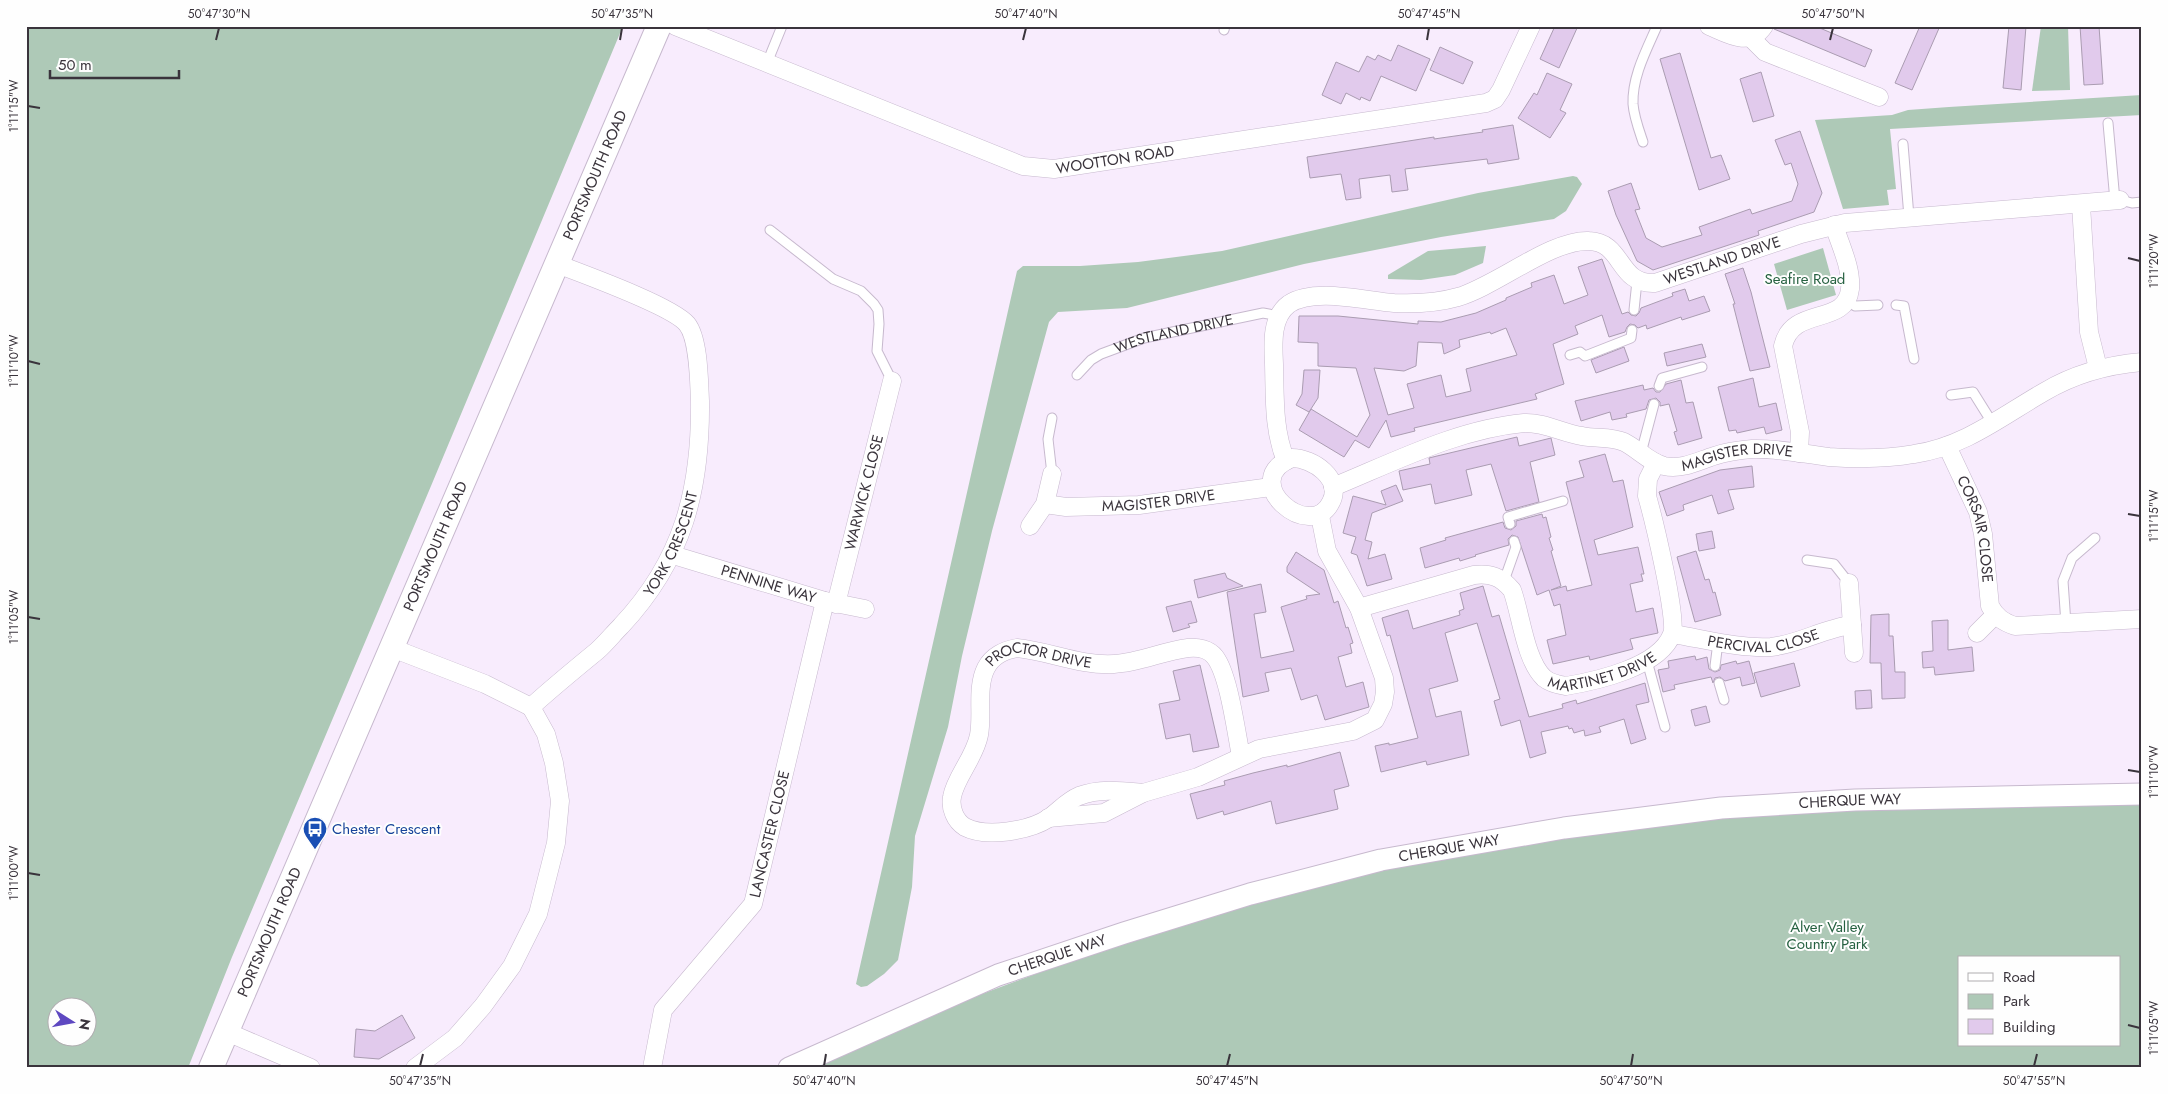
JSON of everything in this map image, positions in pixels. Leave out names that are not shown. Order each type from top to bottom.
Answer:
[{"type":"main road","name":"PORTSMOUTH ROAD","points":[[211,1068],[659,26]]},
{"type":"street","name":"WOOTTON ROAD","points":[[676,26],[1023,166],[1054,169],[1486,103],[1495,99],[1501,90],[1531,26]]},
{"type":"street","points":[[1709,26],[1741,39],[1758,32],[1765,52],[1878,97]]},
{"type":"street","name":"WESTLAND DRIVE","points":[[1637,280],[1655,283],[1800,234],[1861,221],[2117,201]]},
{"type":"street","points":[[2081,205],[2088,332],[2098,368]]},
{"type":"street","points":[[1799,453],[1800,432],[1782,346],[1789,330],[1801,321],[1825,315],[1840,307],[1847,300],[1850,288],[1848,269],[1834,226]]},
{"type":"street","points":[[1286,461],[1278,443],[1273,343],[1279,316],[1289,304],[1314,296],[1392,302],[1442,301],[1466,295],[1545,254],[1576,242],[1588,240],[1601,242],[1608,246],[1627,272],[1637,280]]},
{"type":"street","name":"YORK CRESCENT","points":[[531,706],[598,650],[649,593],[673,555],[684,526],[694,486],[700,427],[699,375],[696,349],[687,324],[666,310],[557,264]]},
{"type":"street","name":"MAGISTER DRIVE","points":[[1333,487],[1432,445],[1502,426],[1526,423],[1541,424],[1581,436],[1617,440],[1666,467],[1680,467],[1714,456],[1755,449],[1859,459],[1917,454],[1947,446],[1994,424],[2045,391],[2098,368],[2142,362]]},
{"type":"street","name":"WARWICK CLOSE","points":[[831,602],[892,381]]},
{"type":"street","name":"CORSAIR CLOSE","points":[[1947,446],[1978,512],[1983,534],[1990,606],[1995,615]]},
{"type":"street","points":[[1300,458],[1310,460],[1324,472],[1333,487],[1332,502],[1320,516],[1308,516],[1290,509],[1276,498],[1271,487],[1275,472],[1286,461],[1300,458]]},
{"type":"street","name":"MARTINET DRIVE","points":[[1504,581],[1512,590],[1516,601],[1531,657],[1544,678],[1555,684],[1566,686],[1613,674],[1647,661],[1662,648],[1673,634],[1671,603],[1647,496],[1648,479],[1656,463]]},
{"type":"street","points":[[1030,526],[1045,504],[1052,474]]},
{"type":"street","name":"MAGISTER DRIVE","points":[[1045,504],[1066,507],[1140,505],[1271,487]]},
{"type":"street","name":"PROCTOR DRIVE","points":[[1241,756],[1224,675],[1217,660],[1208,650],[1187,648],[1133,661],[1102,665],[1016,648],[1006,650],[994,658],[986,667],[982,683],[979,737],[952,798],[952,811],[959,822],[966,828],[993,833],[1030,826],[1048,818],[1067,802],[1095,791],[1143,793],[1198,776],[1241,756],[1280,744],[1353,732],[1374,720],[1384,704],[1384,678],[1359,608],[1327,551],[1320,516]]},
{"type":"street","name":"PENNINE WAY","points":[[673,555],[831,602],[865,610]]},
{"type":"street","points":[[1359,608],[1474,575],[1494,576],[1504,581]]},
{"type":"street","points":[[1849,584],[1854,653]]},
{"type":"street","name":"LANCASTER CLOSE","points":[[652,1068],[663,1010],[753,904],[831,602]]},
{"type":"street","points":[[1977,633],[1995,615],[2004,623],[2015,626],[2142,619]]},
{"type":"street","name":"PERCIVAL CLOSE","points":[[1673,634],[1718,642],[1771,647],[1835,627],[1852,625]]},
{"type":"street","points":[[392,648],[485,684],[531,706],[546,734],[554,763],[560,801],[556,843],[538,914],[512,966],[484,1006],[454,1038],[415,1068]]},
{"type":"street","name":"CHERQUE WAY","points":[[789,1068],[998,976],[1124,933],[1250,894],[1381,860],[1564,828],[1721,808],[1855,800],[2142,794]]},
{"type":"street","points":[[226,1032],[311,1068]]},
{"type":"lane","points":[[767,63],[782,26]]},
{"type":"lane","points":[[1643,142],[1634,112],[1634,97],[1637,76],[1657,26]]},
{"type":"lane","points":[[2108,123],[2117,201],[2142,202]]},
{"type":"lane","points":[[1904,144],[1909,218]]},
{"type":"lane","points":[[770,230],[833,279],[862,291],[874,304],[878,310],[879,324],[877,351],[892,381]]},
{"type":"lane","points":[[1634,310],[1637,280]]},
{"type":"lane","points":[[1847,300],[1856,306],[1878,305]]},
{"type":"lane","points":[[1896,305],[1904,306],[1914,359]]},
{"type":"lane","name":"WESTLAND DRIVE","points":[[1077,375],[1091,360],[1101,354],[1144,338],[1263,313],[1279,316]]},
{"type":"lane","points":[[1570,355],[1580,352],[1585,356],[1631,338],[1632,330]]},
{"type":"lane","points":[[1659,386],[1662,378],[1702,367]]},
{"type":"lane","points":[[1951,395],[1972,392],[1994,424]]},
{"type":"lane","points":[[1641,453],[1654,404]]},
{"type":"lane","points":[[1052,418],[1048,439],[1052,474]]},
{"type":"lane","points":[[1510,524],[1508,517],[1563,501]]},
{"type":"lane","points":[[2066,624],[2063,582],[2072,558],[2095,538]]},
{"type":"lane","points":[[1504,581],[1516,547],[1514,541]]},
{"type":"lane","points":[[1807,560],[1834,564],[1849,584]]},
{"type":"lane","points":[[1715,666],[1718,642]]},
{"type":"lane","points":[[1647,661],[1666,727]]},
{"type":"lane","points":[[1719,683],[1724,700]]},
{"type":"green space","points":[[26,26],[623,26],[232,957],[188,1068],[26,1068]]},
{"type":"green space","points":[[2041,26],[2068,26],[2070,90],[2032,91]]},
{"type":"green space","points":[[2142,95],[2142,115],[1890,129],[1896,189],[1887,190],[1889,205],[1843,209],[1815,120],[1892,115],[1908,110]]},
{"type":"green space","points":[[1573,176],[1577,177],[1582,184],[1566,211],[1554,219],[1441,237],[1304,264],[1127,308],[1058,312],[1049,322],[992,531],[962,656],[948,727],[915,836],[912,887],[898,960],[884,974],[867,986],[861,987],[856,984],[1017,271],[1023,266],[1080,266],[1138,262],[1222,251],[1478,193]]},
{"type":"green space","points":[[1486,246],[1483,263],[1455,275],[1421,280],[1388,279],[1388,275],[1428,251]]},
{"type":"green space","name":"Seafire Road","points":[[1823,248],[1836,295],[1787,310],[1774,264]]},
{"type":"green space","name":"Alver Valley Country Park","points":[[2142,792],[2142,1068],[790,1068],[802,1061],[1250,894],[1564,828]]},
{"type":"building","points":[[1555,26],[1578,26],[1559,68],[1540,59]]},
{"type":"building","points":[[1774,26],[1815,26],[1872,50],[1865,67],[1774,29]]},
{"type":"building","points":[[1920,26],[1940,26],[1912,90],[1895,83]]},
{"type":"building","points":[[2009,26],[2026,26],[2021,90],[2003,88]]},
{"type":"building","points":[[2080,26],[2099,26],[2103,84],[2084,85]]},
{"type":"building","points":[[1398,45],[1430,59],[1416,91],[1381,76],[1370,101],[1361,97],[1360,100],[1346,93],[1341,104],[1322,95],[1336,62],[1359,72],[1367,56],[1375,60],[1378,55],[1391,61]]},
{"type":"building","points":[[1440,47],[1473,62],[1463,84],[1430,70]]},
{"type":"building","points":[[1680,53],[1711,158],[1721,155],[1730,179],[1699,190],[1660,59]]},
{"type":"building","points":[[1761,72],[1774,116],[1753,122],[1740,79]]},
{"type":"building","points":[[1547,73],[1572,84],[1560,110],[1566,113],[1550,138],[1518,118],[1534,93],[1537,95]]},
{"type":"building","points":[[1513,125],[1519,159],[1488,164],[1487,159],[1405,169],[1408,190],[1392,192],[1390,175],[1359,179],[1361,198],[1346,200],[1341,174],[1310,178],[1307,157],[1434,137],[1434,139],[1483,132],[1482,130]]},
{"type":"building","points":[[1800,131],[1822,193],[1814,212],[1758,231],[1759,235],[1653,270],[1637,261],[1616,215],[1608,191],[1631,183],[1640,209],[1635,210],[1646,238],[1662,247],[1702,235],[1699,227],[1750,209],[1752,214],[1792,201],[1798,184],[1791,163],[1785,165],[1775,140]]},
{"type":"building","points":[[1602,259],[1622,314],[1628,312],[1636,316],[1641,308],[1673,296],[1672,293],[1685,289],[1689,301],[1704,296],[1710,311],[1682,320],[1681,317],[1647,329],[1646,325],[1638,328],[1630,324],[1625,332],[1609,337],[1602,315],[1575,326],[1578,334],[1553,344],[1564,384],[1535,394],[1537,399],[1414,428],[1415,431],[1391,437],[1386,420],[1369,448],[1355,440],[1344,457],[1299,430],[1311,409],[1357,437],[1370,415],[1356,368],[1318,366],[1318,343],[1298,342],[1299,316],[1338,316],[1418,324],[1418,321],[1441,322],[1476,313],[1532,287],[1531,283],[1554,275],[1564,304],[1588,295],[1578,267]],"holes":[[[1506,328],[1517,355],[1466,369],[1471,391],[1446,397],[1441,375],[1407,384],[1414,408],[1388,415],[1374,368],[1404,371],[1416,366],[1418,342],[1442,343],[1444,354],[1460,347],[1459,340],[1490,332],[1491,334]]]},
{"type":"building","points":[[1743,268],[1770,367],[1750,371],[1733,304],[1735,304],[1725,274]]},
{"type":"building","points":[[1702,344],[1706,357],[1667,366],[1664,353]]},
{"type":"building","points":[[1624,347],[1629,361],[1596,373],[1591,360]]},
{"type":"building","points":[[1304,370],[1320,370],[1318,398],[1309,412],[1296,405],[1302,394]]},
{"type":"building","points":[[1753,378],[1759,407],[1776,403],[1782,430],[1766,434],[1764,427],[1737,433],[1736,430],[1729,431],[1718,387]]},
{"type":"building","points":[[1681,380],[1686,403],[1693,402],[1702,438],[1678,445],[1674,432],[1677,431],[1669,404],[1660,406],[1660,402],[1656,398],[1649,400],[1646,409],[1626,414],[1627,417],[1612,420],[1610,412],[1581,421],[1575,401],[1643,385],[1644,390],[1653,388],[1656,392],[1660,392],[1666,384]]},
{"type":"building","points":[[1517,437],[1519,446],[1551,438],[1555,455],[1530,462],[1539,502],[1506,511],[1491,464],[1466,470],[1472,495],[1435,504],[1431,484],[1403,490],[1399,471],[1430,464],[1429,458]]},
{"type":"building","points":[[1605,454],[1613,482],[1623,480],[1633,527],[1594,540],[1598,555],[1638,547],[1644,574],[1641,574],[1643,581],[1630,584],[1636,612],[1653,608],[1658,633],[1630,639],[1633,649],[1590,660],[1589,656],[1553,664],[1547,640],[1566,635],[1560,604],[1554,606],[1549,590],[1537,595],[1518,537],[1512,535],[1508,539],[1509,545],[1476,556],[1460,561],[1459,558],[1425,568],[1420,548],[1446,540],[1445,538],[1503,522],[1505,528],[1511,530],[1516,526],[1516,521],[1542,514],[1543,518],[1546,517],[1553,550],[1551,551],[1561,586],[1551,590],[1566,586],[1567,591],[1592,585],[1566,482],[1584,477],[1579,461]]},
{"type":"building","points":[[1752,466],[1754,487],[1728,490],[1734,509],[1718,514],[1712,495],[1683,505],[1684,510],[1667,516],[1659,492],[1720,470]]},
{"type":"building","points":[[1396,485],[1403,501],[1372,513],[1365,540],[1372,542],[1368,559],[1385,554],[1392,579],[1367,586],[1357,555],[1351,553],[1356,537],[1343,533],[1353,496],[1386,505],[1381,491]]},
{"type":"building","points":[[1712,531],[1715,548],[1699,551],[1696,534]]},
{"type":"building","points":[[1696,551],[1705,580],[1709,579],[1713,593],[1715,592],[1721,615],[1695,622],[1677,557]]},
{"type":"building","points":[[1296,552],[1324,570],[1334,603],[1338,601],[1346,628],[1348,627],[1353,643],[1350,644],[1352,653],[1338,657],[1346,687],[1363,682],[1369,707],[1325,720],[1317,695],[1301,700],[1291,668],[1265,673],[1269,691],[1243,697],[1227,592],[1261,584],[1266,612],[1254,614],[1261,658],[1294,651],[1281,607],[1307,599],[1306,596],[1320,594],[1287,572],[1287,567]]},
{"type":"building","points":[[1225,573],[1227,578],[1243,586],[1198,598],[1194,580]]},
{"type":"building","points":[[1483,586],[1492,617],[1499,615],[1529,717],[1563,708],[1562,704],[1576,700],[1577,704],[1645,683],[1649,702],[1636,705],[1646,739],[1631,744],[1624,719],[1599,727],[1601,732],[1585,736],[1584,730],[1574,733],[1572,728],[1569,729],[1568,726],[1541,732],[1546,753],[1530,758],[1520,720],[1501,726],[1494,701],[1500,699],[1477,623],[1445,633],[1458,681],[1429,689],[1436,717],[1461,711],[1469,755],[1427,765],[1426,761],[1381,772],[1375,746],[1389,743],[1389,745],[1418,738],[1390,635],[1387,636],[1382,618],[1408,610],[1413,629],[1460,615],[1459,611],[1464,609],[1460,593]]},
{"type":"building","points":[[1191,601],[1197,622],[1188,624],[1190,627],[1173,632],[1166,607]]},
{"type":"building","points":[[1889,614],[1889,636],[1893,636],[1895,672],[1905,672],[1905,698],[1882,699],[1881,663],[1870,663],[1871,615]]},
{"type":"building","points":[[1948,620],[1948,650],[1972,647],[1974,671],[1935,675],[1934,667],[1923,668],[1922,652],[1933,651],[1932,621]]},
{"type":"building","points":[[1695,656],[1696,660],[1707,657],[1709,669],[1715,672],[1720,670],[1721,665],[1736,661],[1737,664],[1749,661],[1755,683],[1742,686],[1740,677],[1725,681],[1720,677],[1715,678],[1713,683],[1711,677],[1674,685],[1675,689],[1663,692],[1658,670],[1669,668],[1668,661]]},
{"type":"building","points":[[1794,663],[1800,686],[1761,697],[1754,673]]},
{"type":"building","points":[[1200,665],[1219,747],[1193,752],[1190,734],[1166,739],[1159,704],[1180,700],[1173,671]]},
{"type":"building","points":[[1871,690],[1872,708],[1856,709],[1855,691]]},
{"type":"building","points":[[1706,706],[1710,722],[1695,726],[1691,710]]},
{"type":"building","points":[[1340,752],[1349,786],[1334,790],[1338,809],[1276,824],[1271,801],[1224,815],[1223,811],[1197,819],[1190,794],[1225,785],[1224,781],[1287,765],[1287,767]]},
{"type":"building","points":[[402,1015],[415,1038],[379,1059],[354,1057],[356,1029],[375,1031]]},
{"type":"place","name":"Chester Crescent","points":[[315,850]]}]
